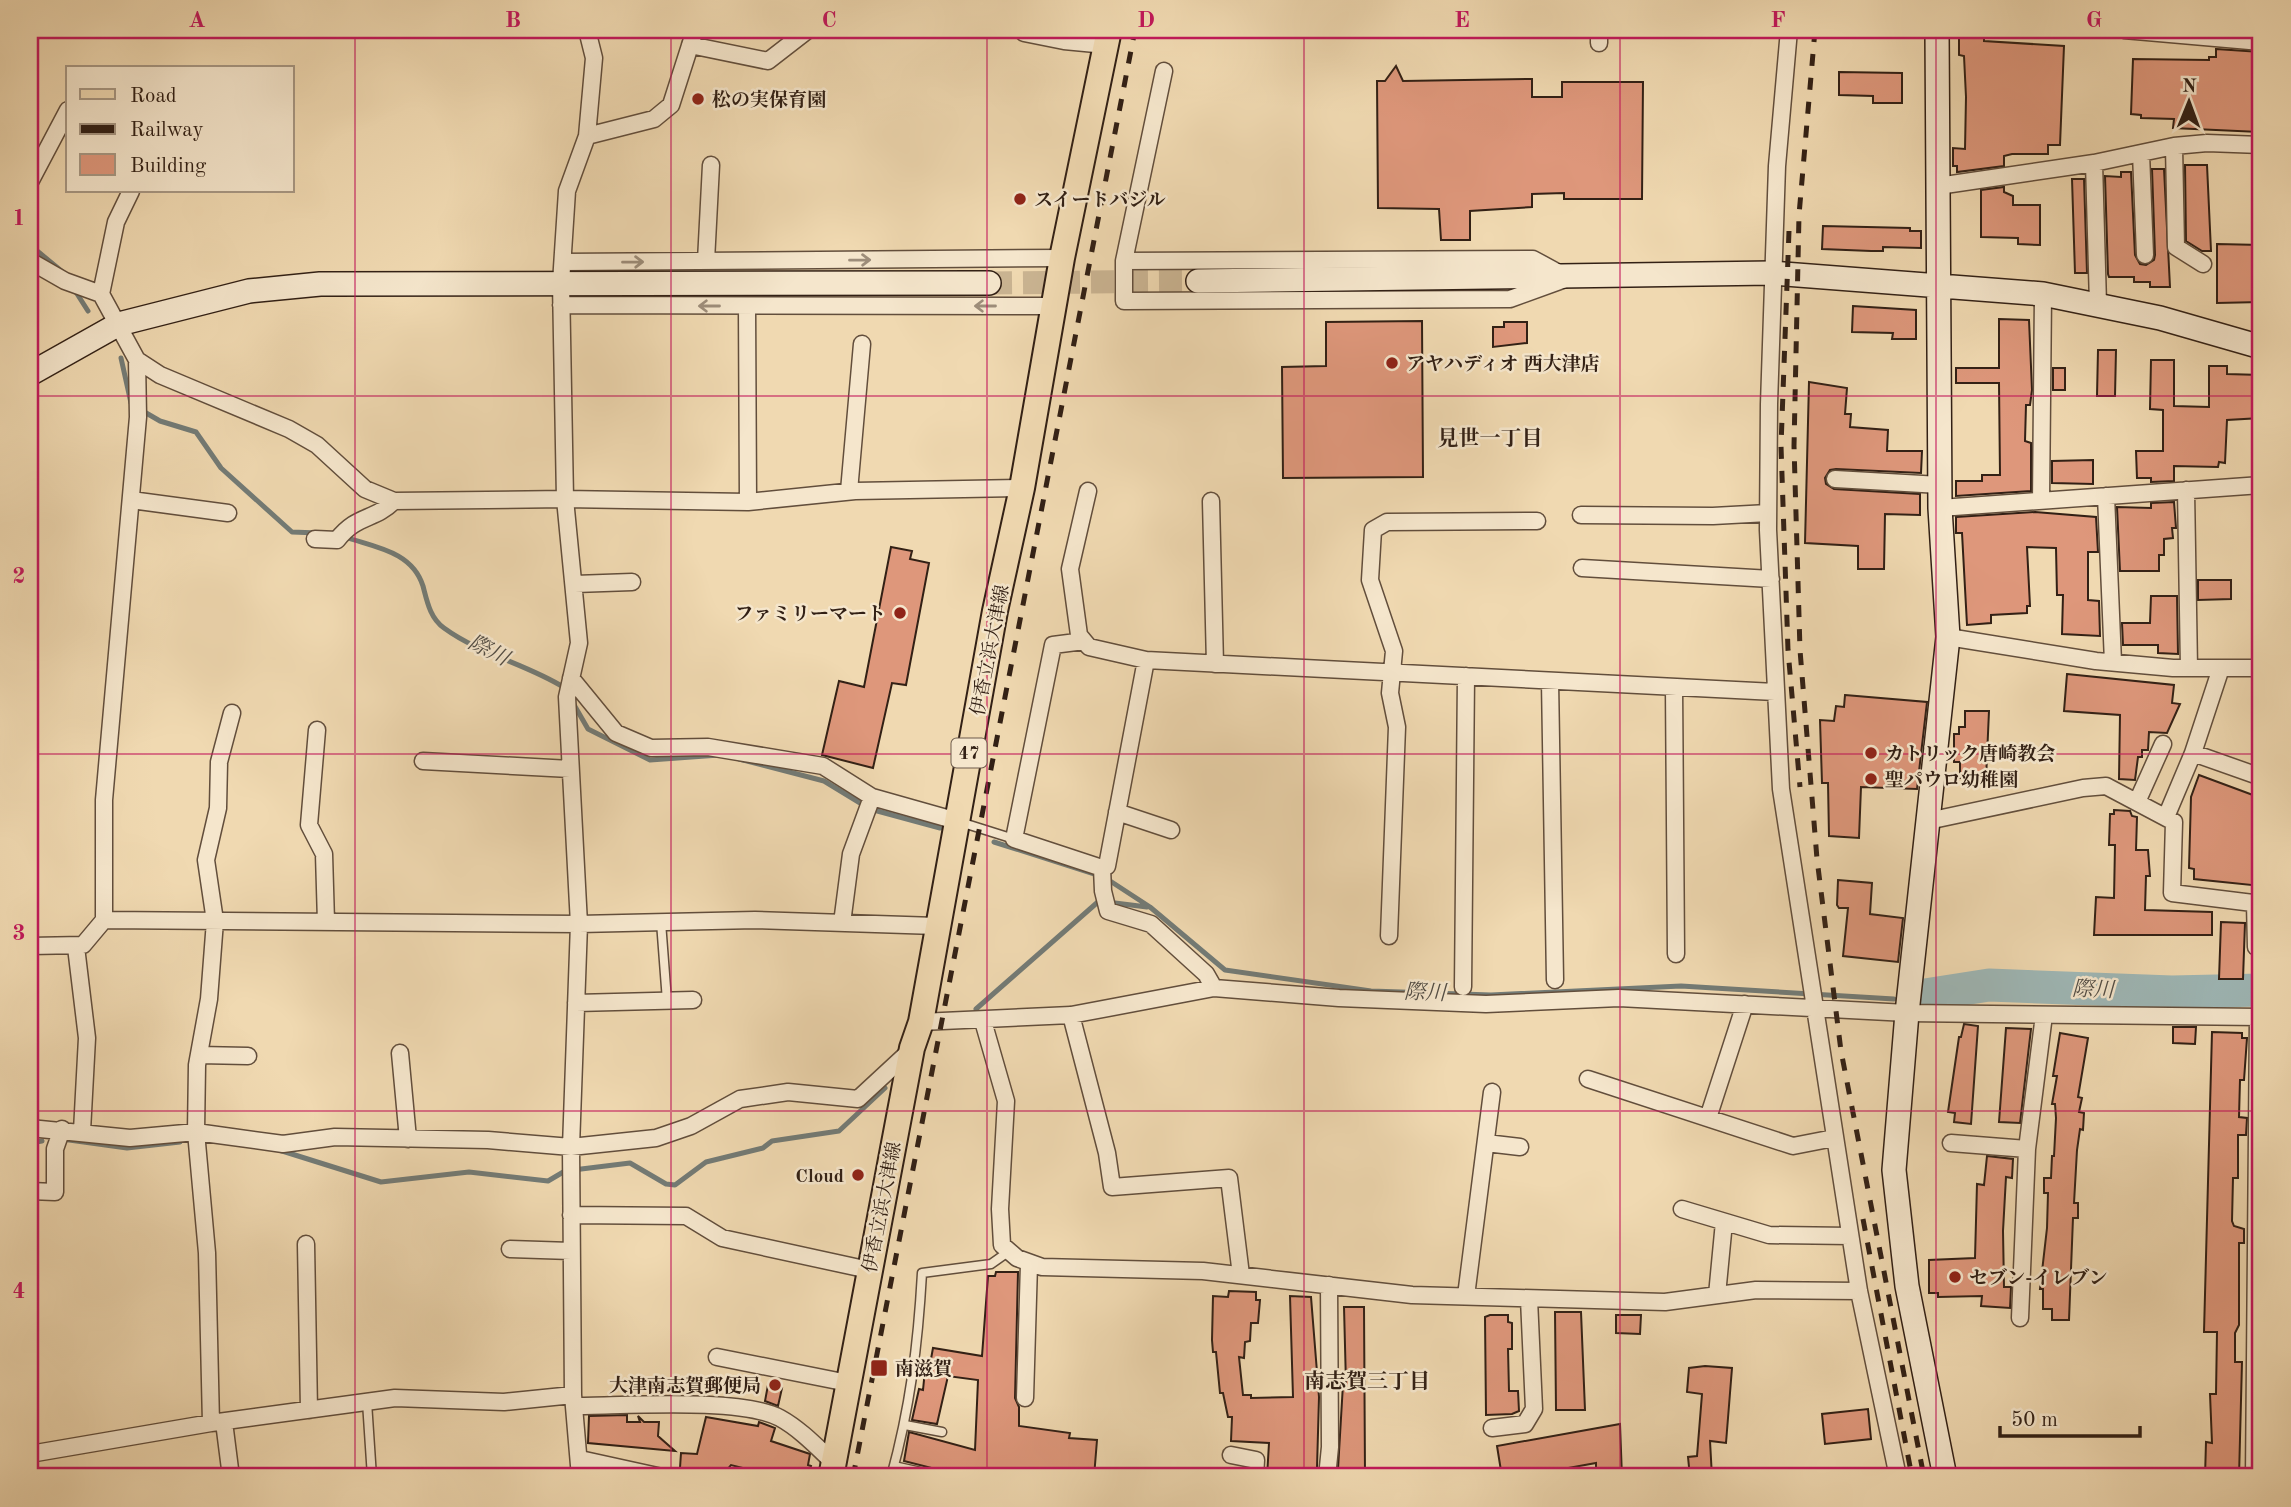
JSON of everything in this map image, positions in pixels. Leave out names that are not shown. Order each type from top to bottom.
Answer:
[{"type":"main road","name":"伊香立浜大津線","points":[[832,1470],[912,1048],[921,1022],[936,926],[995,611],[1022,488],[1062,258],[1108,37]]},
{"type":"street","points":[[580,1477],[574,1401],[571,1214],[579,924],[567,697],[579,643],[565,499],[562,284],[567,191],[587,136],[594,58],[587,30]]},
{"type":"street","points":[[587,136],[654,120],[671,105],[693,37],[768,61],[808,30]]},
{"type":"street","points":[[1024,30],[1024,33],[1064,41],[1108,37]]},
{"type":"street","points":[[1789,30],[1772,273],[1768,513],[1781,789],[1811,998],[1859,1291],[1898,1477]]},
{"type":"street","points":[[1937,30],[1940,497],[1948,637],[1894,1170],[1907,1286],[1945,1477]]},
{"type":"street","points":[[2124,30],[2261,42]]},
{"type":"street","points":[[1164,71],[1124,261],[1124,301],[1510,299],[1568,278]]},
{"type":"street","points":[[30,182],[66,114]]},
{"type":"street","points":[[1938,186],[2094,163],[2174,146],[2207,143],[2261,145]]},
{"type":"street","points":[[2174,146],[2176,247],[2203,264]]},
{"type":"street","points":[[2141,153],[2145,255]]},
{"type":"street","points":[[2094,163],[2098,304]]},
{"type":"street","points":[[706,261],[711,165]]},
{"type":"street","points":[[93,291],[116,222],[131,192]]},
{"type":"street","points":[[562,284],[706,261],[1062,258]]},
{"type":"street","points":[[1124,261],[1532,259],[1568,278]]},
{"type":"street","points":[[30,261],[65,281],[93,291],[137,360],[160,375],[289,429],[317,444],[365,488],[394,501],[565,499],[748,502],[849,491],[1022,488]]},
{"type":"street","points":[[1198,282],[1772,273],[2043,294],[2098,304],[2261,347]]},
{"type":"street","points":[[30,374],[117,325],[249,291],[320,284],[989,283]]},
{"type":"street","points":[[562,284],[747,306],[1053,306]]},
{"type":"street","points":[[2041,501],[2043,294]]},
{"type":"street","points":[[747,306],[748,502]]},
{"type":"street","points":[[849,491],[862,344]]},
{"type":"street","points":[[30,946],[83,945],[104,920],[104,800],[138,417],[137,360]]},
{"type":"street","points":[[1835,479],[1940,497],[2041,501],[2261,485]]},
{"type":"street","points":[[2186,490],[2189,668]]},
{"type":"street","points":[[1088,491],[1070,569],[1079,635],[1089,647],[1146,660],[1775,692]]},
{"type":"street","points":[[2106,496],[2113,662]]},
{"type":"street","points":[[131,500],[228,513]]},
{"type":"street","points":[[315,539],[337,540],[348,526],[385,510],[394,501]]},
{"type":"street","points":[[1211,501],[1215,664]]},
{"type":"street","points":[[1581,515],[1713,516],[1768,513]]},
{"type":"street","points":[[1389,936],[1397,727],[1390,693],[1394,651],[1370,580],[1373,530],[1387,522],[1537,520]]},
{"type":"street","points":[[1582,568],[1771,579]]},
{"type":"street","points":[[575,584],[632,582]]},
{"type":"street","points":[[1948,637],[2113,662],[2189,668],[2261,668]]},
{"type":"street","points":[[1084,641],[1053,645],[1014,839],[1102,869]]},
{"type":"street","points":[[1102,869],[1107,866],[1146,660]]},
{"type":"street","points":[[2166,817],[2193,752],[2221,668]]},
{"type":"street","points":[[1463,987],[1466,676]]},
{"type":"street","points":[[571,679],[616,733],[652,748],[708,747],[823,766],[872,798],[957,821]]},
{"type":"street","points":[[1550,681],[1555,979]]},
{"type":"street","points":[[1674,687],[1676,954]]},
{"type":"street","points":[[231,1477],[218,1422],[196,1132],[199,1055],[209,999],[215,921],[206,860],[218,808],[219,762],[232,713]]},
{"type":"street","points":[[317,730],[309,825],[324,854],[326,922]]},
{"type":"street","points":[[2137,802],[2163,744]]},
{"type":"street","points":[[2193,752],[2261,777]]},
{"type":"street","points":[[423,761],[570,769]]},
{"type":"street","points":[[1928,821],[2083,788],[2106,786],[2174,822],[2172,893],[2258,903],[2256,947],[2261,947]]},
{"type":"street","points":[[842,923],[851,854],[872,798]]},
{"type":"street","points":[[1117,812],[1171,830]]},
{"type":"street","points":[[1102,869],[1108,911],[1151,924],[1206,974],[1214,988]]},
{"type":"street","points":[[104,920],[579,924],[755,920],[936,926]]},
{"type":"street","points":[[76,947],[87,1038],[82,1131]]},
{"type":"street","points":[[921,1022],[932,1019],[983,1021],[1071,1014],[1214,988],[1339,998],[1486,1004],[1619,998],[1745,1004],[1811,998],[1908,1013],[2260,1017],[2254,1477]]},
{"type":"street","points":[[576,1003],[693,1000]]},
{"type":"street","points":[[1709,1118],[1745,1004]]},
{"type":"street","points":[[1071,1014],[1107,1153],[1112,1187],[1229,1178],[1241,1275]]},
{"type":"street","points":[[2020,1318],[2027,1149],[2044,1015]]},
{"type":"street","points":[[983,1021],[1006,1101],[1000,1209],[1002,1245],[1008,1252],[1029,1264],[1058,1268],[1203,1271],[1412,1294],[1529,1299],[1665,1302],[1756,1290],[1859,1291]]},
{"type":"street","points":[[30,1128],[82,1131],[130,1138],[196,1132],[284,1144],[335,1137],[488,1140],[571,1152],[656,1138],[691,1126],[740,1099],[788,1092],[858,1099],[912,1048]]},
{"type":"street","points":[[400,1054],[408,1139]]},
{"type":"street","points":[[199,1055],[248,1056]]},
{"type":"street","points":[[1588,1079],[1793,1146],[1834,1138]]},
{"type":"street","points":[[1466,1296],[1492,1092]]},
{"type":"street","points":[[30,1191],[55,1192],[55,1149],[62,1129]]},
{"type":"street","points":[[1486,1143],[1520,1147]]},
{"type":"street","points":[[1951,1143],[2027,1149]]},
{"type":"street","points":[[1682,1209],[1769,1234],[1850,1236]]},
{"type":"street","points":[[571,1214],[686,1216],[722,1238],[869,1270]]},
{"type":"street","points":[[1717,1296],[1724,1223]]},
{"type":"street","points":[[306,1244],[309,1410]]},
{"type":"street","points":[[510,1249],[572,1251]]},
{"type":"street","points":[[1025,1398],[1029,1264]]},
{"type":"street","points":[[1326,1477],[1330,1447],[1329,1285]]},
{"type":"street","points":[[1492,1428],[1525,1424],[1534,1409],[1529,1299]]},
{"type":"street","points":[[717,1357],[848,1383]]},
{"type":"street","points":[[30,1454],[218,1422],[395,1398],[503,1402],[574,1401],[733,1406],[762,1411],[779,1417],[806,1436],[832,1470]]},
{"type":"street","points":[[1231,1455],[1256,1460],[1255,1477]]},
{"type":"street","points":[[580,1459],[662,1477]]},
{"type":"lane","points":[[957,821],[1014,839]]},
{"type":"lane","points":[[661,922],[667,1001]]},
{"type":"lane","points":[[891,1477],[905,1425],[919,1339],[922,1273],[991,1264],[1008,1252]]},
{"type":"lane","points":[[367,1402],[372,1477]]},
{"type":"lane","points":[[905,1425],[942,1432]]},
{"type":"lane","points":[[894,1466],[930,1474]]},
{"type":"building","points":[[1959,31],[1984,32],[1984,41],[2064,46],[2060,145],[2048,145],[2048,154],[2004,156],[2004,166],[1957,172],[1957,166],[1953,166],[1953,148],[1965,149],[1966,97],[1964,56],[1959,55]]},
{"type":"building","points":[[2216,49],[2261,52],[2259,132],[2173,128],[2174,119],[2141,118],[2141,115],[2131,114],[2133,59],[2209,60],[2209,57],[2216,57]]},
{"type":"building","points":[[1396,66],[1403,81],[1532,79],[1532,97],[1562,97],[1562,82],[1643,82],[1642,199],[1564,199],[1564,193],[1532,194],[1532,207],[1470,211],[1470,240],[1441,240],[1439,209],[1378,208],[1377,81],[1385,81]]},
{"type":"building","points":[[1839,72],[1902,73],[1902,103],[1873,103],[1873,96],[1839,95]]},
{"type":"building","points":[[2185,165],[2207,165],[2211,251],[2202,251],[2186,241]]},
{"type":"building","points":[[2152,169],[2164,169],[2170,287],[2150,287],[2150,282],[2134,282],[2134,277],[2109,277],[2108,274],[2105,176],[2121,177],[2121,172],[2131,172],[2135,255],[2140,264],[2146,265],[2154,260],[2155,255]]},
{"type":"building","points":[[2072,179],[2084,179],[2087,273],[2075,273]]},
{"type":"building","points":[[2004,187],[2004,192],[2013,196],[2013,205],[2040,205],[2040,245],[2018,244],[2018,238],[1981,237],[1981,190]]},
{"type":"building","points":[[1823,226],[1910,228],[1910,231],[1921,231],[1921,248],[1883,247],[1883,251],[1822,249]]},
{"type":"building","points":[[2217,244],[2261,245],[2261,302],[2217,303]]},
{"type":"building","points":[[1853,306],[1916,310],[1916,339],[1892,339],[1893,333],[1852,332]]},
{"type":"building","points":[[1999,319],[2029,320],[2032,390],[2030,405],[2026,405],[2025,441],[2031,443],[2031,491],[1956,496],[1956,481],[1982,481],[1982,475],[2000,475],[1999,383],[1956,383],[1956,368],[1999,368]]},
{"type":"building","points":[[1422,321],[1423,477],[1283,478],[1282,367],[1326,366],[1326,322]]},
{"type":"building","points":[[1504,322],[1527,322],[1527,343],[1493,347],[1493,327],[1504,327]]},
{"type":"building","points":[[2098,350],[2116,350],[2115,396],[2097,396]]},
{"type":"building","points":[[2151,360],[2174,360],[2174,406],[2209,407],[2209,366],[2227,366],[2227,374],[2261,375],[2261,418],[2227,420],[2225,463],[2219,462],[2218,467],[2174,466],[2174,481],[2151,482],[2151,478],[2137,478],[2136,451],[2163,451],[2163,410],[2150,409]]},
{"type":"building","points":[[2053,368],[2065,368],[2065,390],[2053,390]]},
{"type":"building","points":[[1809,382],[1847,388],[1845,414],[1851,414],[1850,427],[1888,430],[1887,451],[1922,451],[1921,473],[1836,469],[1830,470],[1825,478],[1826,484],[1834,489],[1920,494],[1920,515],[1885,514],[1884,569],[1858,569],[1858,546],[1805,543]]},
{"type":"building","points":[[2093,460],[2093,484],[2052,483],[2052,461]]},
{"type":"building","points":[[2174,502],[2176,528],[2172,528],[2173,538],[2164,539],[2164,555],[2159,555],[2159,571],[2120,571],[2117,507],[2151,508],[2151,503]]},
{"type":"building","points":[[2035,512],[2096,517],[2098,552],[2088,552],[2088,600],[2099,601],[2100,636],[2062,634],[2063,595],[2057,595],[2056,548],[2027,547],[2030,606],[2027,606],[2027,613],[1991,615],[1991,623],[1967,625],[1962,533],[1956,533],[1956,517]]},
{"type":"building","points":[[891,547],[912,551],[910,559],[929,563],[906,685],[892,683],[873,768],[822,755],[839,681],[864,687]]},
{"type":"building","points":[[2198,580],[2231,580],[2231,599],[2198,600]]},
{"type":"building","points":[[2151,596],[2177,596],[2178,654],[2158,653],[2158,645],[2123,645],[2122,623],[2150,623]]},
{"type":"building","points":[[2067,674],[2174,685],[2172,703],[2180,704],[2167,733],[2149,732],[2148,750],[2142,750],[2142,757],[2138,757],[2135,780],[2119,779],[2120,715],[2064,711]]},
{"type":"building","points":[[1845,695],[1927,702],[1917,789],[1861,787],[1859,838],[1829,836],[1828,783],[1822,783],[1820,720],[1834,721],[1836,706],[1844,707]]},
{"type":"building","points":[[1965,711],[1989,711],[1986,779],[1960,778],[1960,762],[1954,762],[1954,734],[1959,734],[1959,727],[1965,727]]},
{"type":"building","points":[[2199,775],[2261,798],[2261,886],[2194,879],[2194,869],[2189,868],[2191,797]]},
{"type":"building","points":[[2114,810],[2130,811],[2132,816],[2137,817],[2136,850],[2148,850],[2150,876],[2146,876],[2145,910],[2212,912],[2212,935],[2094,935],[2096,897],[2114,898],[2115,845],[2109,845],[2110,814],[2114,814]]},
{"type":"building","points":[[1838,880],[1872,883],[1870,914],[1903,918],[1898,962],[1843,956],[1848,908],[1839,908],[1837,905]]},
{"type":"building","points":[[2221,922],[2245,923],[2243,979],[2219,979]]},
{"type":"building","points":[[1964,1024],[1978,1026],[1971,1124],[1954,1122],[1955,1113],[1948,1112],[1959,1037]]},
{"type":"building","points":[[2173,1027],[2196,1027],[2195,1044],[2173,1043]]},
{"type":"building","points":[[2006,1028],[2031,1029],[2020,1123],[1999,1122]]},
{"type":"building","points":[[2212,1032],[2242,1033],[2242,1038],[2247,1038],[2244,1080],[2240,1080],[2239,1117],[2247,1118],[2246,1135],[2238,1135],[2238,1178],[2233,1178],[2232,1221],[2234,1226],[2244,1229],[2244,1243],[2239,1243],[2239,1325],[2235,1333],[2235,1362],[2242,1362],[2239,1477],[2205,1477],[2206,1442],[2212,1443],[2210,1394],[2216,1394],[2217,1332],[2204,1332]]},
{"type":"building","points":[[2060,1033],[2088,1038],[2078,1097],[2082,1098],[2079,1112],[2084,1113],[2083,1130],[2080,1129],[2077,1150],[2074,1203],[2078,1203],[2078,1218],[2073,1218],[2069,1320],[2052,1320],[2052,1309],[2043,1309],[2043,1289],[2040,1289],[2047,1228],[2048,1193],[2044,1193],[2044,1178],[2051,1178],[2054,1156],[2056,1118],[2055,1104],[2052,1104],[2057,1076],[2053,1076]]},
{"type":"building","points":[[1987,1156],[2013,1159],[2012,1178],[2006,1177],[2003,1231],[2004,1287],[2011,1287],[2010,1308],[1981,1306],[1982,1296],[1938,1297],[1938,1293],[1929,1293],[1929,1260],[1975,1258],[1977,1184],[1984,1185]]},
{"type":"building","points":[[996,1272],[1018,1272],[1015,1398],[1019,1407],[1019,1426],[1070,1433],[1069,1438],[1097,1440],[1094,1477],[936,1477],[932,1468],[904,1461],[909,1432],[975,1450],[978,1380],[948,1376],[937,1424],[912,1420],[919,1389],[923,1390],[925,1370],[929,1370],[933,1348],[982,1356],[988,1276],[995,1276]]},
{"type":"building","points":[[1229,1291],[1256,1292],[1256,1300],[1260,1300],[1258,1323],[1251,1323],[1250,1341],[1245,1342],[1244,1358],[1239,1357],[1243,1395],[1251,1395],[1251,1398],[1293,1397],[1290,1296],[1311,1297],[1319,1397],[1317,1468],[1286,1471],[1286,1477],[1267,1477],[1269,1443],[1231,1441],[1232,1417],[1228,1417],[1223,1393],[1220,1393],[1216,1352],[1213,1352],[1212,1340],[1213,1296],[1228,1297]]},
{"type":"building","points":[[1344,1307],[1364,1307],[1365,1475],[1341,1475],[1338,1469],[1343,1384],[1346,1384]]},
{"type":"building","points":[[1555,1312],[1581,1312],[1585,1410],[1556,1410]]},
{"type":"building","points":[[1508,1315],[1508,1322],[1512,1323],[1512,1349],[1508,1349],[1509,1391],[1518,1391],[1519,1411],[1512,1414],[1486,1415],[1485,1317]]},
{"type":"building","points":[[1616,1315],[1641,1315],[1640,1334],[1616,1333]]},
{"type":"building","points":[[1689,1368],[1732,1368],[1726,1443],[1710,1441],[1712,1477],[1690,1477],[1688,1457],[1697,1456],[1702,1394],[1687,1392]]},
{"type":"building","points":[[768,1385],[782,1388],[778,1406],[765,1401]]},
{"type":"building","points":[[1868,1409],[1871,1439],[1825,1444],[1822,1414]]},
{"type":"building","points":[[627,1415],[627,1422],[640,1422],[638,1416],[644,1422],[659,1422],[658,1436],[675,1451],[588,1443],[589,1416]]},
{"type":"building","points":[[706,1417],[758,1426],[759,1422],[775,1428],[771,1441],[810,1454],[808,1477],[766,1477],[763,1473],[731,1465],[721,1477],[680,1468],[681,1453],[697,1454]]},
{"type":"building","points":[[1620,1424],[1622,1477],[1596,1477],[1596,1463],[1519,1477],[1502,1477],[1497,1446]]},
{"type":"waterway","name":"際川","points":[[30,245],[65,274]]},
{"type":"waterway","name":"際川","points":[[74,289],[88,311]]},
{"type":"waterway","name":"際川","points":[[121,358],[131,403]]},
{"type":"waterway","name":"際川","points":[[141,410],[160,421],[196,432],[221,468],[292,532],[318,533]]},
{"type":"waterway","name":"際川","points":[[345,537],[391,552],[410,565],[418,574],[432,614],[444,628],[473,645],[565,688]]},
{"type":"waterway","name":"際川","points":[[573,703],[588,729],[650,760],[719,755]]},
{"type":"waterway","name":"際川","points":[[739,759],[824,781],[870,809],[940,828]]},
{"type":"waterway","name":"際川","points":[[994,842],[1104,877],[1150,907],[1225,970],[1371,991],[1491,995],[1681,986],[1894,999]]},
{"type":"waterway","points":[[976,1009],[1099,901],[1147,907]]},
{"type":"waterway","name":"際川","points":[[1925,995],[1989,985],[2172,992],[2261,990]]},
{"type":"waterway","points":[[279,1150],[381,1182],[469,1172],[548,1181],[565,1171],[630,1163],[666,1184],[675,1185],[706,1162],[763,1148],[772,1141],[839,1131],[885,1088]]},
{"type":"waterway","points":[[62,1139],[127,1148],[180,1142]]},
{"type":"waterway","points":[[30,1143],[42,1141]]},
{"type":"tunnel","points":[[989,283],[1198,281]]},
{"type":"railway","points":[[853,1477],[1135,30]]},
{"type":"railway","points":[[1815,30],[1799,215],[1794,446],[1800,650],[1817,859],[1841,1051],[1924,1477]]},
{"type":"railway","points":[[1789,231],[1781,446],[1788,650],[1800,787]]},
{"type":"railway","points":[[1863,1219],[1912,1477]]},
{"type":"place","name":"松の実保育園","points":[[698,99]]},
{"type":"place","name":"スイートバジル","points":[[1020,199]]},
{"type":"place","name":"アヤハディオ 西大津店","points":[[1392,363]]},
{"type":"place","name":"ファミリーマート","points":[[900,613]]},
{"type":"place","name":"カトリック唐崎教会","points":[[1871,753]]},
{"type":"place","name":"聖パウロ幼稚園","points":[[1871,779]]},
{"type":"place","name":"Cloud","points":[[858,1175]]},
{"type":"place","name":"セブン-イレブン","points":[[1955,1277]]},
{"type":"place","name":"南滋賀","points":[[879,1368]]},
{"type":"place","name":"大津南志賀郵便局","points":[[775,1385]]},
{"type":"district","name":"見世一丁目","points":[[1490,438]]},
{"type":"district","name":"南志賀三丁目","points":[[1367,1381]]}]
